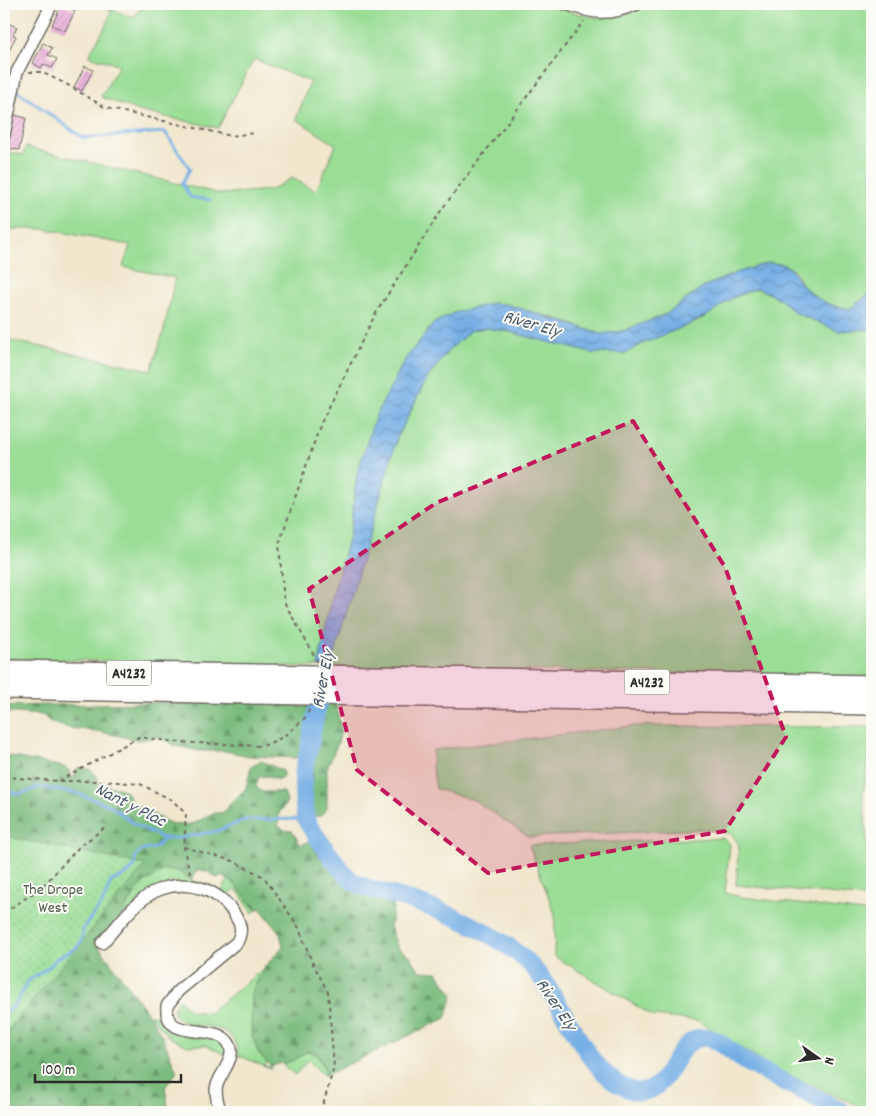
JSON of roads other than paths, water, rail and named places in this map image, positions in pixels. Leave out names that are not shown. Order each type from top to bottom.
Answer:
[{"type":"highway","name":"A4232","points":[[4,671],[254,684]]},
{"type":"highway","name":"A4232","points":[[4,688],[254,684],[868,695]]},
{"type":"street","points":[[4,135],[17,72],[52,4]]},
{"type":"street","points":[[566,4],[591,12],[607,14],[637,4]]},
{"type":"street","points":[[102,943],[139,903],[159,890],[173,886],[207,890],[223,900],[233,911],[240,924],[240,935],[237,942],[178,991],[166,1006],[168,1017],[176,1026],[192,1032],[220,1035],[228,1042],[231,1052],[216,1091],[221,1112]]},
{"type":"water","points":[[767,263],[787,267],[809,292],[825,302],[837,306],[850,309],[872,292],[872,329],[838,331],[794,312],[780,299],[757,288],[732,298],[710,314],[688,325],[644,343],[626,353],[591,353],[506,331],[486,328],[471,330],[448,351],[426,380],[397,438],[331,667],[318,667],[332,598],[350,532],[357,474],[375,417],[406,358],[434,323],[454,313],[493,303],[510,305],[601,334],[623,331],[666,314],[705,286]]},
{"type":"waterway","points":[[4,80],[11,86]]},
{"type":"waterway","points":[[16,90],[83,138],[165,132],[190,169],[182,183],[190,197],[210,200]]},
{"type":"waterway","name":"River Ely","points":[[322,683],[303,778],[305,815],[320,842],[350,879],[366,888],[406,899],[467,922],[509,947],[536,971],[549,989],[584,1048],[597,1065],[612,1079],[628,1089],[643,1092],[654,1088],[663,1079],[686,1046],[695,1039],[708,1038],[718,1041],[755,1067],[844,1112]]},
{"type":"waterway","name":"Nant y Plac","points":[[4,791],[21,794],[39,787],[76,793],[111,806],[134,824],[162,838],[179,838],[217,831],[245,820],[306,819]]},
{"type":"waterway","points":[[4,1015],[17,1002],[28,981],[50,966],[57,958],[76,948],[81,942],[84,927],[103,902],[111,881],[124,876],[135,866],[135,857],[140,851],[154,848],[166,838]]},
{"type":"park label","name":"The Drope West","points":[[53,897]]}]
